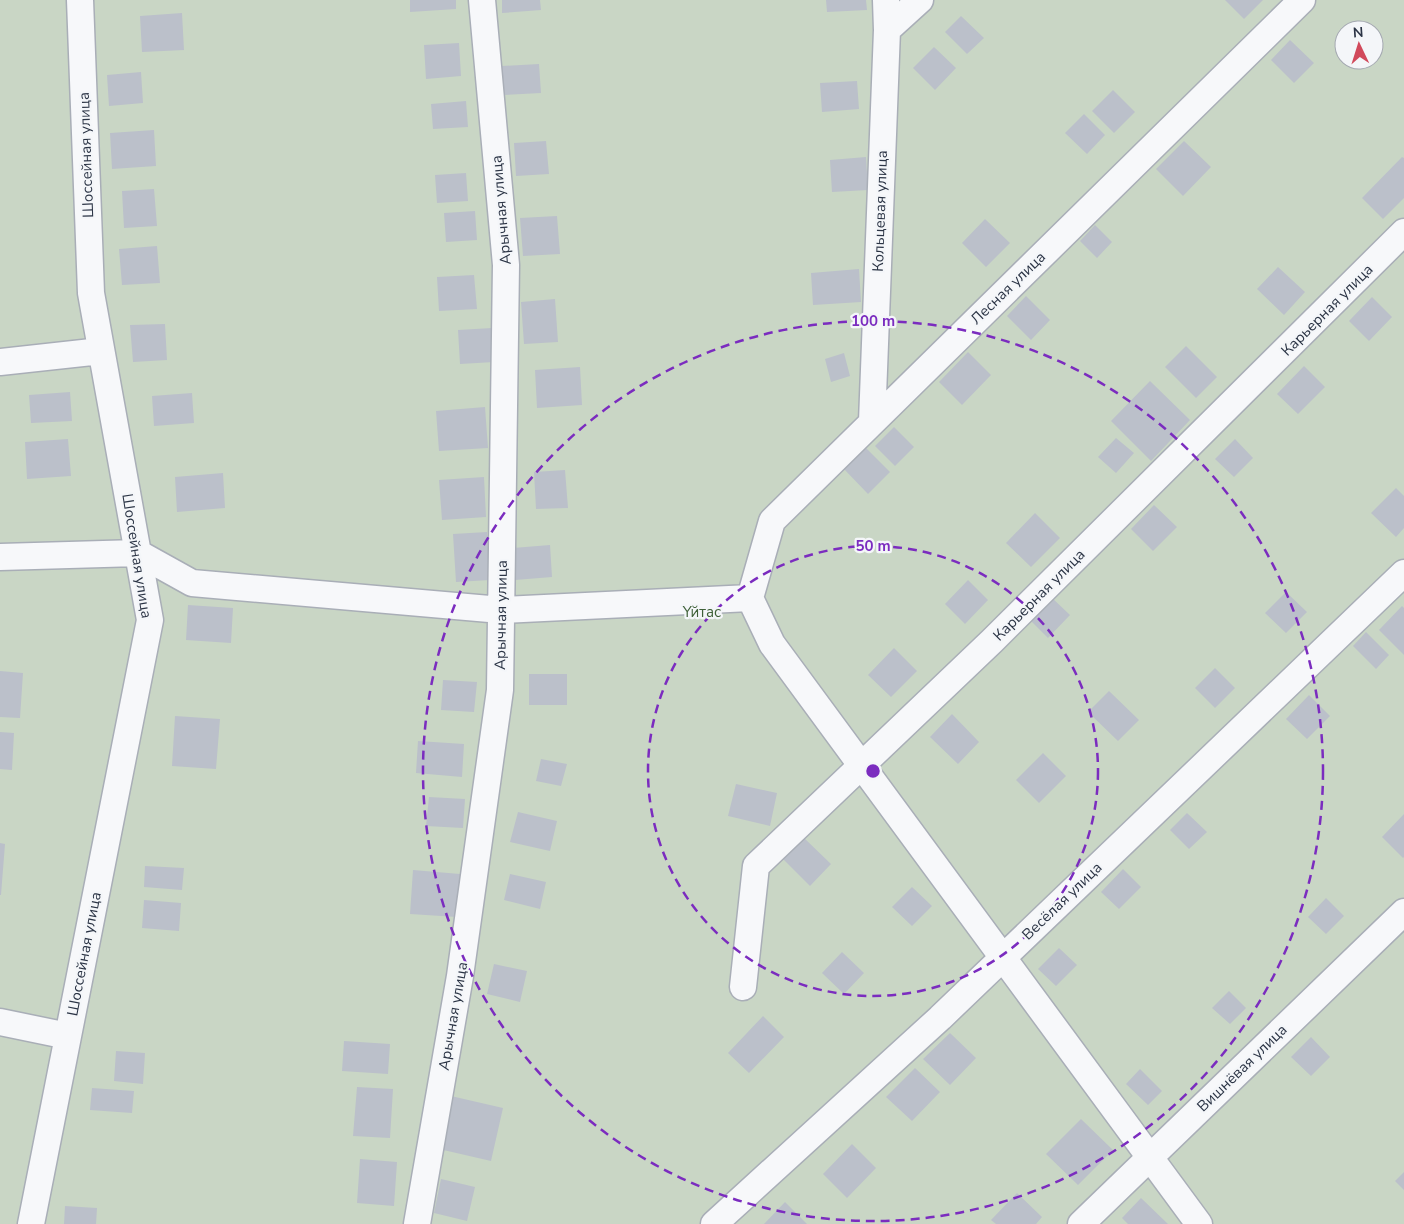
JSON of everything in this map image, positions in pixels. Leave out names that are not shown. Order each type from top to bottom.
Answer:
[{"type":"street","name":"Шоссейная улица","points":[[31,1224],[150,620],[91,293],[80,0]]},
{"type":"street","name":"Арычная улица","points":[[417,1224],[460,976],[500,690],[506,264],[482,0]]},
{"type":"street","name":"Кольцевая улица","points":[[872,422],[887,30],[886,0]]},
{"type":"street","points":[[887,30],[920,0]]},
{"type":"street","name":"Лесная улица","points":[[750,598],[772,521],[1302,0]]},
{"type":"street","name":"Карьерная улица","points":[[743,987],[756,866],[992,641],[1404,232]]},
{"type":"street","points":[[0,362],[101,351]]},
{"type":"street","points":[[0,557],[138,553],[192,583],[501,610],[750,598],[772,644],[1199,1224]]},
{"type":"street","name":"Весёлая улица","points":[[714,1224],[940,1018],[1404,573]]},
{"type":"street","name":"Вишнёвая улица","points":[[1081,1224],[1404,912]]},
{"type":"street","points":[[0,1022],[68,1036]]},
{"type":"green space","name":"Үйтас","points":[[0,0],[1404,0],[1404,1224],[0,1224]]},
{"type":"building","points":[[410,0],[456,0],[456,9],[410,12]]},
{"type":"building","points":[[502,0],[540,0],[541,10],[502,13]]},
{"type":"building","points":[[826,0],[866,0],[867,10],[827,12]]},
{"type":"building","points":[[1225,0],[1263,0],[1244,19]]},
{"type":"building","points":[[182,13],[184,50],[142,52],[140,16]]},
{"type":"building","points":[[961,16],[984,38],[967,54],[945,32]]},
{"type":"building","points":[[1290,40],[1314,63],[1294,83],[1271,60]]},
{"type":"building","points":[[459,43],[461,76],[426,79],[424,45]]},
{"type":"building","points":[[934,47],[956,68],[935,90],[913,68]]},
{"type":"building","points":[[539,64],[541,93],[503,95],[502,66]]},
{"type":"building","points":[[141,72],[143,103],[109,106],[107,75]]},
{"type":"building","points":[[857,81],[859,109],[822,112],[820,83]]},
{"type":"building","points":[[1113,90],[1135,112],[1114,133],[1092,111]]},
{"type":"building","points":[[466,101],[468,127],[433,129],[431,104]]},
{"type":"building","points":[[1084,114],[1105,135],[1087,154],[1065,133]]},
{"type":"building","points":[[154,130],[156,166],[112,169],[110,133]]},
{"type":"building","points":[[546,141],[549,174],[516,176],[514,143]]},
{"type":"building","points":[[1184,141],[1211,167],[1183,196],[1156,169]]},
{"type":"building","points":[[866,157],[868,190],[832,192],[830,160]]},
{"type":"building","points":[[1402,157],[1404,158],[1404,198],[1383,219],[1362,198]]},
{"type":"building","points":[[466,173],[468,201],[437,203],[435,175]]},
{"type":"building","points":[[154,189],[157,226],[124,228],[122,191]]},
{"type":"building","points":[[475,211],[477,240],[446,242],[444,213]]},
{"type":"building","points":[[557,216],[560,254],[523,256],[520,218]]},
{"type":"building","points":[[985,219],[1010,243],[986,267],[962,243]]},
{"type":"building","points":[[1095,225],[1112,242],[1097,258],[1080,241]]},
{"type":"building","points":[[157,246],[160,283],[122,285],[119,249]]},
{"type":"building","points":[[1278,267],[1305,292],[1284,315],[1257,289]]},
{"type":"building","points":[[859,269],[861,302],[813,305],[811,273]]},
{"type":"building","points":[[474,275],[477,309],[439,311],[437,277]]},
{"type":"building","points":[[1026,296],[1050,320],[1031,340],[1007,316]]},
{"type":"building","points":[[1372,297],[1392,317],[1369,341],[1349,321]]},
{"type":"building","points":[[555,299],[558,342],[524,344],[521,302]]},
{"type":"building","points":[[165,324],[167,360],[133,362],[130,325]]},
{"type":"building","points":[[492,328],[494,362],[460,364],[458,330]]},
{"type":"building","points":[[1186,346],[1217,377],[1196,398],[1165,367]]},
{"type":"building","points":[[968,352],[991,375],[962,405],[939,382]]},
{"type":"building","points":[[844,353],[850,376],[831,382],[825,359]]},
{"type":"building","points":[[1304,366],[1325,387],[1298,414],[1277,394]]},
{"type":"building","points":[[580,367],[582,405],[537,408],[535,370]]},
{"type":"building","points":[[1150,381],[1190,420],[1151,461],[1111,421]]},
{"type":"building","points":[[70,392],[72,421],[31,423],[29,395]]},
{"type":"building","points":[[192,393],[194,423],[154,426],[152,396]]},
{"type":"building","points":[[485,407],[488,448],[439,451],[436,411]]},
{"type":"building","points":[[894,427],[914,447],[895,466],[875,446]]},
{"type":"building","points":[[1116,438],[1134,453],[1116,473],[1098,457]]},
{"type":"building","points":[[68,439],[71,476],[27,479],[25,442]]},
{"type":"building","points":[[1235,439],[1253,458],[1234,477],[1215,459]]},
{"type":"building","points":[[864,446],[890,472],[868,494],[843,468]]},
{"type":"building","points":[[565,470],[568,508],[536,509],[534,472]]},
{"type":"building","points":[[223,473],[225,508],[177,512],[175,477]]},
{"type":"building","points":[[484,477],[486,517],[442,520],[439,480]]},
{"type":"building","points":[[1396,488],[1404,496],[1404,528],[1396,537],[1371,513]]},
{"type":"building","points":[[1154,505],[1177,527],[1153,551],[1131,529]]},
{"type":"building","points":[[1035,513],[1060,538],[1031,567],[1006,543]]},
{"type":"building","points":[[487,532],[490,580],[456,582],[453,534]]},
{"type":"building","points":[[550,545],[552,577],[515,580],[513,548]]},
{"type":"building","points":[[968,580],[988,600],[965,624],[945,604]]},
{"type":"building","points":[[1286,592],[1307,612],[1286,633],[1265,613]]},
{"type":"building","points":[[1050,596],[1070,615],[1048,638],[1028,618]]},
{"type":"building","points":[[188,605],[233,608],[231,643],[186,640]]},
{"type":"building","points":[[1402,606],[1404,608],[1404,655],[1379,630]]},
{"type":"building","points":[[1366,632],[1389,655],[1376,669],[1353,646]]},
{"type":"building","points":[[894,648],[917,671],[891,697],[868,675]]},
{"type":"building","points":[[1215,668],[1235,688],[1215,708],[1195,688]]},
{"type":"building","points":[[0,671],[23,673],[20,718],[0,717]]},
{"type":"building","points":[[529,674],[567,674],[567,705],[529,705]]},
{"type":"building","points":[[443,680],[477,682],[474,712],[441,710]]},
{"type":"building","points":[[1109,691],[1139,720],[1118,741],[1088,712]]},
{"type":"building","points":[[1309,695],[1330,716],[1307,739],[1286,719]]},
{"type":"building","points":[[952,714],[979,742],[958,764],[930,737]]},
{"type":"building","points":[[175,716],[220,719],[216,769],[172,766]]},
{"type":"building","points":[[0,732],[14,733],[12,770],[0,769]]},
{"type":"building","points":[[418,741],[464,744],[462,777],[416,773]]},
{"type":"building","points":[[1043,753],[1066,776],[1039,803],[1016,780]]},
{"type":"building","points":[[541,759],[567,764],[561,786],[536,781]]},
{"type":"building","points":[[736,784],[777,793],[770,826],[728,816]]},
{"type":"building","points":[[429,797],[465,799],[463,828],[426,826]]},
{"type":"building","points":[[518,812],[557,821],[550,851],[510,842]]},
{"type":"building","points":[[1187,813],[1207,832],[1189,849],[1170,830]]},
{"type":"building","points":[[1404,814],[1404,857],[1403,858],[1382,837]]},
{"type":"building","points":[[803,837],[831,864],[810,886],[782,858]]},
{"type":"building","points":[[0,843],[5,844],[1,895],[0,895]]},
{"type":"building","points":[[145,866],[184,868],[182,890],[144,887]]},
{"type":"building","points":[[1123,869],[1141,887],[1119,909],[1101,892]]},
{"type":"building","points":[[413,870],[460,874],[457,917],[410,914]]},
{"type":"building","points":[[510,874],[546,882],[540,909],[504,900]]},
{"type":"building","points":[[912,887],[932,906],[912,926],[892,907]]},
{"type":"building","points":[[1326,898],[1344,916],[1326,934],[1308,917]]},
{"type":"building","points":[[144,900],[181,903],[179,931],[142,928]]},
{"type":"building","points":[[1059,948],[1077,965],[1056,986],[1038,969]]},
{"type":"building","points":[[842,952],[864,973],[844,994],[822,973]]},
{"type":"building","points":[[494,964],[527,971],[520,1002],[487,994]]},
{"type":"building","points":[[1229,991],[1246,1008],[1230,1024],[1212,1008]]},
{"type":"building","points":[[763,1016],[784,1037],[749,1073],[728,1053]]},
{"type":"building","points":[[950,1033],[976,1058],[950,1085],[923,1059]]},
{"type":"building","points":[[1311,1037],[1330,1057],[1311,1076],[1291,1057]]},
{"type":"building","points":[[344,1041],[390,1044],[388,1074],[342,1071]]},
{"type":"building","points":[[116,1051],[145,1053],[143,1084],[114,1081]]},
{"type":"building","points":[[915,1068],[940,1092],[912,1121],[886,1097]]},
{"type":"building","points":[[1140,1069],[1162,1091],[1148,1105],[1126,1084]]},
{"type":"building","points":[[357,1087],[393,1089],[390,1138],[353,1136]]},
{"type":"building","points":[[92,1088],[134,1091],[132,1113],[90,1110]]},
{"type":"building","points":[[451,1096],[503,1108],[491,1161],[439,1149]]},
{"type":"building","points":[[1081,1119],[1113,1150],[1078,1185],[1046,1154]]},
{"type":"building","points":[[852,1144],[876,1168],[847,1198],[823,1174]]},
{"type":"building","points":[[360,1159],[397,1162],[394,1206],[357,1203]]},
{"type":"building","points":[[1404,1172],[1404,1190],[1395,1181]]},
{"type":"building","points":[[441,1179],[475,1187],[467,1221],[434,1213]]},
{"type":"building","points":[[1017,1193],[1042,1217],[1036,1224],[996,1224],[991,1220]]},
{"type":"building","points":[[1141,1198],[1168,1224],[1128,1224],[1122,1218]]},
{"type":"building","points":[[785,1202],[807,1224],[764,1224]]},
{"type":"building","points":[[65,1206],[97,1208],[96,1224],[64,1224]]}]
